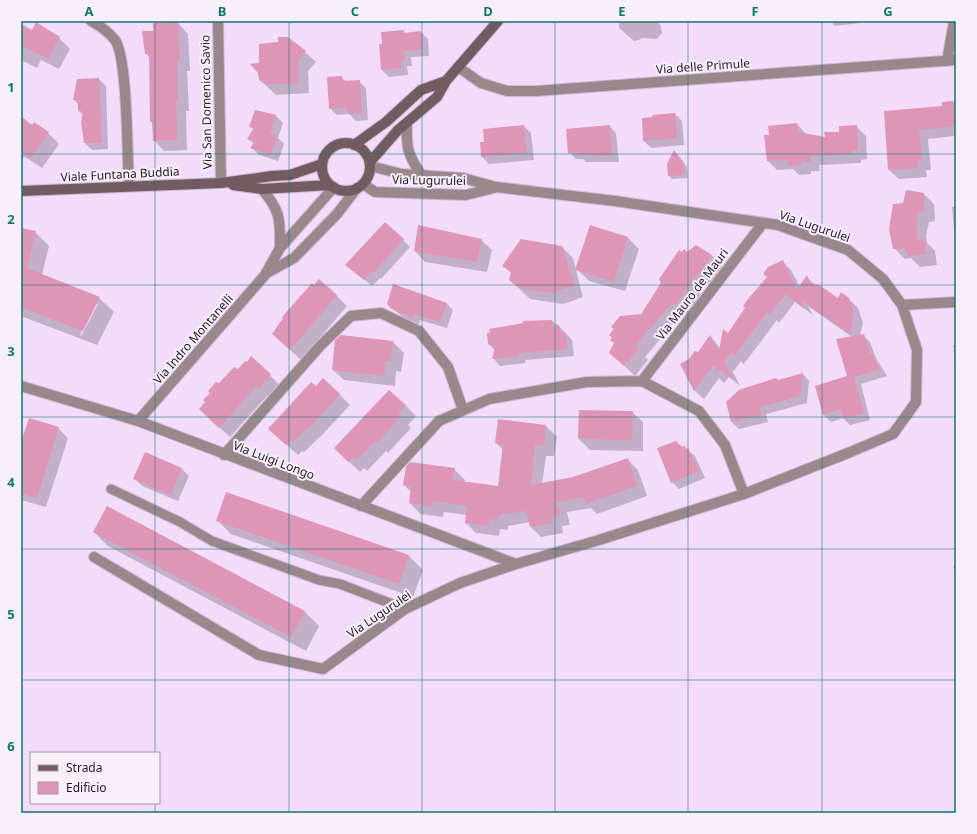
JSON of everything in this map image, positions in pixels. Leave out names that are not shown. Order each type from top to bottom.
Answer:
[{"type":"main road","points":[[370,164],[407,123],[437,97],[446,80],[498,21]]},
{"type":"main road","points":[[354,145],[386,122],[421,90],[446,80]]},
{"type":"main road","points":[[345,144],[354,145],[362,150],[370,164],[369,176],[360,186],[343,191],[332,186],[323,174],[322,164],[328,151],[336,146],[345,144]]},
{"type":"main road","name":"Viale Funtana Buddia","points":[[21,191],[221,183],[290,175],[322,164]]},
{"type":"main road","name":"Viale Funtana Buddia","points":[[221,183],[262,190],[315,185],[332,186]]},
{"type":"street","points":[[91,21],[101,26],[116,40],[124,69],[128,186]]},
{"type":"street","name":"Via San Domenico Savio","points":[[218,21],[221,183]]},
{"type":"street","points":[[952,60],[954,21]]},
{"type":"street","name":"Via delle Primule","points":[[458,67],[481,83],[506,91],[536,91],[952,60]]},
{"type":"street","name":"Via Lugurulei","points":[[407,123],[406,142],[409,157],[422,176]]},
{"type":"street","name":"Via Lugurulei","points":[[94,557],[259,655],[323,669],[405,609],[460,583],[516,564],[599,540],[744,494],[892,434],[916,402],[917,350],[902,305],[883,279],[848,250],[778,225],[615,201],[496,187],[463,178],[402,174],[370,164]]},
{"type":"street","name":"Via Indro Montanelli","points":[[138,421],[267,273],[280,248],[332,186]]},
{"type":"street","name":"Via Lugurulei","points":[[360,186],[375,192],[466,195],[496,187]]},
{"type":"street","name":"Via Indro Montanelli","points":[[267,273],[294,258],[324,225],[337,214],[360,186]]},
{"type":"street","name":"Via Indro Montanelli","points":[[262,190],[276,206],[279,216],[280,248]]},
{"type":"street","name":"Via Mauro de Mauri","points":[[642,381],[763,223]]},
{"type":"street","points":[[902,305],[956,302]]},
{"type":"street","points":[[224,455],[320,346],[351,316],[381,313],[419,331],[448,367],[463,410]]},
{"type":"street","points":[[361,506],[439,421],[489,399],[587,382],[642,381],[699,411],[725,445],[744,494]]},
{"type":"street","name":"Via Luigi Longo","points":[[21,386],[138,421],[224,455],[516,564]]},
{"type":"lane","points":[[111,489],[180,522],[212,541],[319,580],[340,584],[405,609]]},
{"type":"building","points":[[36,22],[60,37],[48,59],[21,45],[21,24],[32,30]]},
{"type":"building","points":[[178,22],[180,61],[177,61],[177,140],[153,141],[152,122],[150,122],[149,54],[145,54],[142,31],[153,31],[153,23]]},
{"type":"building","points":[[404,30],[404,33],[421,31],[423,49],[404,51],[405,59],[401,60],[402,68],[381,70],[379,44],[382,44],[381,32]]},
{"type":"building","points":[[278,37],[288,37],[306,51],[298,60],[299,83],[265,84],[259,80],[258,73],[250,64],[259,63],[259,44],[278,42]]},
{"type":"building","points":[[342,76],[342,81],[360,80],[362,113],[348,114],[347,107],[329,109],[327,77]]},
{"type":"building","points":[[99,78],[102,143],[84,143],[81,122],[83,111],[78,111],[78,100],[73,100],[77,79]]},
{"type":"building","points":[[942,102],[956,102],[956,126],[919,130],[922,161],[917,161],[918,168],[888,170],[884,111],[942,106]]},
{"type":"building","points":[[255,110],[276,115],[270,134],[277,136],[271,155],[250,148],[255,141],[247,139],[254,128],[249,127]]},
{"type":"building","points":[[675,113],[677,138],[643,141],[642,118],[652,117],[653,115]]},
{"type":"building","points":[[21,116],[32,125],[34,122],[49,132],[31,158],[21,151]]},
{"type":"building","points":[[797,123],[798,132],[825,137],[824,132],[839,132],[839,126],[857,125],[858,150],[852,151],[852,154],[810,156],[811,162],[802,162],[802,164],[788,166],[788,160],[767,161],[764,135],[769,135],[768,126]]},
{"type":"building","points":[[524,125],[527,153],[481,157],[480,142],[484,142],[483,129]]},
{"type":"building","points":[[610,125],[612,155],[594,156],[593,154],[578,156],[578,152],[568,153],[566,129]]},
{"type":"building","points":[[674,150],[684,163],[685,175],[668,176],[667,164]]},
{"type":"building","points":[[906,190],[924,193],[924,211],[918,211],[916,225],[918,240],[925,239],[926,254],[908,256],[908,253],[905,253],[905,248],[893,249],[889,229],[893,204],[903,203]]},
{"type":"building","points":[[385,222],[404,239],[373,273],[372,272],[364,280],[345,265]]},
{"type":"building","points":[[418,225],[482,239],[477,262],[414,251]]},
{"type":"building","points":[[590,225],[628,237],[614,282],[575,270]]},
{"type":"building","points":[[21,228],[36,231],[27,268],[100,297],[83,331],[21,307]]},
{"type":"building","points":[[521,239],[562,246],[575,286],[551,293],[519,288],[509,280],[511,272],[502,266]]},
{"type":"building","points":[[696,245],[712,255],[699,274],[697,273],[676,305],[672,303],[635,346],[638,349],[624,366],[609,353],[614,343],[610,340],[612,338],[609,335],[614,329],[611,327],[620,316],[642,314],[661,283],[659,279],[679,250],[682,252],[684,249],[687,252]]},
{"type":"building","points":[[783,260],[797,289],[807,275],[811,284],[819,285],[838,298],[841,292],[849,298],[854,313],[850,334],[801,300],[805,309],[786,294],[770,314],[767,312],[734,356],[732,352],[724,362],[734,380],[719,369],[715,375],[716,367],[714,365],[694,391],[680,364],[689,359],[695,351],[698,352],[710,335],[719,351],[723,329],[728,333],[745,308],[743,306],[767,277],[763,274],[768,267]]},
{"type":"building","points":[[319,279],[337,295],[290,350],[272,334],[283,318],[282,317],[312,283],[314,285]]},
{"type":"building","points":[[393,284],[447,303],[440,322],[413,314],[412,318],[392,309],[387,304]]},
{"type":"building","points":[[552,320],[553,326],[559,325],[561,333],[565,332],[568,349],[519,353],[519,356],[492,359],[495,347],[488,344],[487,333],[490,333],[489,329],[523,323],[522,321]]},
{"type":"building","points":[[864,334],[870,354],[872,354],[880,369],[854,377],[864,413],[843,419],[841,409],[823,415],[815,386],[847,376],[836,339]]},
{"type":"building","points":[[341,335],[393,341],[391,361],[386,361],[384,376],[332,370],[335,340]]},
{"type":"building","points":[[251,356],[271,374],[259,389],[256,386],[219,428],[199,409],[205,402],[203,400],[210,393],[208,391],[216,382],[219,383],[234,367],[238,369],[245,361],[247,362]]},
{"type":"building","points":[[803,373],[800,396],[760,407],[762,415],[731,422],[726,402],[739,390],[776,378],[778,380]]},
{"type":"building","points":[[323,378],[340,394],[313,424],[292,442],[291,441],[286,445],[268,429],[311,382],[316,386]]},
{"type":"building","points":[[389,390],[406,405],[398,413],[401,416],[377,443],[375,441],[356,461],[354,457],[348,462],[334,448]]},
{"type":"building","points":[[579,410],[633,411],[632,440],[578,439]]},
{"type":"building","points":[[29,418],[59,427],[37,498],[21,493],[21,442]]},
{"type":"building","points":[[498,419],[546,425],[544,446],[535,445],[531,485],[573,477],[628,458],[637,486],[586,504],[584,497],[557,502],[560,514],[552,516],[553,523],[530,527],[526,511],[498,515],[497,520],[489,519],[488,526],[465,523],[467,506],[433,501],[432,507],[409,503],[411,486],[403,485],[406,467],[410,462],[455,468],[453,480],[498,486],[503,444],[495,443]]},
{"type":"building","points":[[676,441],[681,447],[685,446],[686,449],[688,448],[699,471],[671,483],[657,448]]},
{"type":"building","points":[[145,452],[182,468],[171,495],[133,479]]},
{"type":"building","points":[[226,492],[409,555],[399,584],[216,521]]},
{"type":"building","points":[[107,506],[305,611],[291,637],[93,532]]}]
